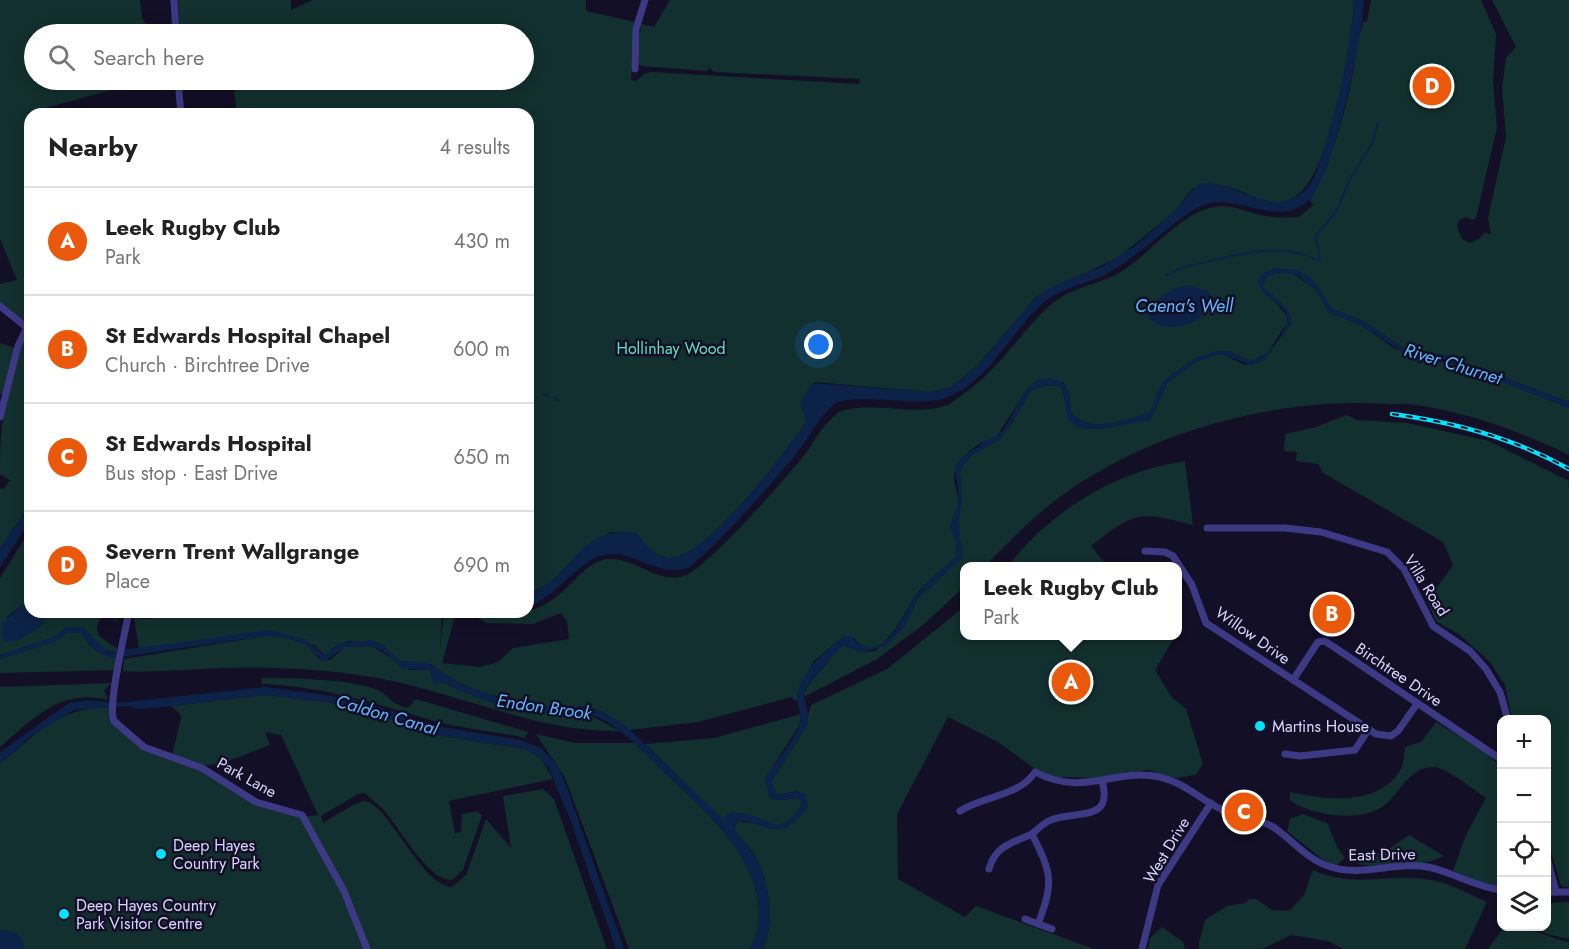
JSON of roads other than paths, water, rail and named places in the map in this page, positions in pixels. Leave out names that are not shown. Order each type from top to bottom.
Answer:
[{"type":"street","points":[[174,0],[175,24]]},
{"type":"street","points":[[635,69],[636,29],[645,0]]},
{"type":"street","points":[[179,90],[180,108]]},
{"type":"street","points":[[0,306],[24,324]]},
{"type":"street","points":[[0,417],[18,346],[24,336]]},
{"type":"street","name":"Villa Road","points":[[1207,528],[1285,528],[1321,532],[1387,552],[1404,569],[1433,626],[1470,651],[1486,669],[1500,692],[1507,715]]},
{"type":"street","name":"Willow Drive","points":[[1145,551],[1165,552],[1173,556],[1177,562]]},
{"type":"street","name":"Willow Drive","points":[[1182,570],[1192,585],[1206,622],[1368,730],[1385,737],[1391,736],[1398,731],[1417,704]]},
{"type":"street","name":"Park Lane","points":[[128,618],[121,662],[112,697],[114,721],[144,747],[202,768],[256,802],[302,815],[344,891],[367,949]]},
{"type":"street","name":"Birchtree Drive","points":[[1293,680],[1318,642],[1325,641],[1497,757]]},
{"type":"street","points":[[1285,754],[1300,756],[1355,750],[1368,730]]},
{"type":"street","name":"East Drive","points":[[960,811],[985,798],[1020,787],[1035,772],[1046,777],[1078,784],[1140,776],[1158,777],[1179,783],[1235,815],[1275,828],[1307,855],[1329,867],[1374,871],[1427,867],[1497,889]]},
{"type":"street","points":[[989,869],[994,855],[1001,847],[1032,834],[1050,820],[1094,811],[1103,805],[1107,796],[1102,781]]},
{"type":"street","name":"West Drive","points":[[1142,949],[1158,885],[1211,803]]},
{"type":"street","points":[[1032,834],[1051,886],[1038,924]]},
{"type":"street","points":[[1551,872],[1556,892]]},
{"type":"street","points":[[1551,892],[1569,892]]},
{"type":"street","points":[[1025,919],[1052,929]]},
{"type":"water","points":[[1354,0],[1364,0],[1345,106],[1327,166],[1318,188],[1308,201],[1295,209],[1281,212],[1223,202],[1209,203],[1195,209],[1120,266],[1100,277],[1049,298],[1030,316],[988,368],[963,389],[948,397],[920,402],[855,399],[842,401],[832,406],[799,451],[769,486],[689,568],[665,569],[624,555],[604,555],[586,564],[549,595],[534,604],[534,592],[557,576],[577,554],[600,537],[615,533],[635,532],[653,551],[666,558],[682,555],[701,543],[742,503],[806,423],[801,402],[812,383],[929,392],[950,388],[978,365],[1037,296],[1059,283],[1101,267],[1135,246],[1174,212],[1198,184],[1219,185],[1271,201],[1282,202],[1300,194],[1309,186],[1322,155],[1341,85]]},
{"type":"water","name":"Endon Brook","points":[[1274,268],[1297,270],[1310,277],[1335,310],[1363,321],[1407,351],[1444,355],[1569,402],[1569,408],[1442,359],[1405,354],[1361,325],[1330,313],[1315,289],[1297,275],[1279,272],[1266,277],[1263,287],[1289,311],[1292,323],[1264,360],[1251,365],[1224,355],[1215,355],[1198,361],[1168,382],[1150,420],[1107,428],[1084,428],[1075,425],[1069,419],[1062,387],[1049,385],[1031,390],[1011,425],[1000,439],[972,455],[960,473],[962,500],[958,522],[963,557],[918,598],[904,627],[886,646],[862,652],[842,645],[807,687],[804,697],[808,713],[807,726],[771,782],[777,795],[798,791],[805,794],[808,807],[796,821],[785,828],[766,828],[743,821],[735,824],[734,829],[752,851],[759,865],[767,888],[770,914],[763,949],[750,949],[758,923],[758,897],[750,873],[736,849],[700,807],[631,740],[614,726],[595,716],[567,716],[509,708],[442,682],[435,685],[429,670],[403,669],[383,651],[372,646],[345,647],[323,662],[307,645],[289,638],[265,636],[114,658],[98,653],[81,633],[69,632],[54,642],[0,659],[0,655],[52,638],[66,627],[82,627],[108,652],[268,630],[305,639],[324,656],[340,643],[373,640],[400,661],[426,662],[461,684],[497,697],[540,706],[587,706],[603,712],[625,725],[724,820],[727,814],[740,813],[778,826],[793,817],[802,802],[798,798],[777,800],[770,798],[765,779],[789,745],[800,724],[797,696],[804,677],[815,662],[845,636],[851,636],[861,645],[871,647],[881,645],[896,630],[919,592],[957,556],[956,541],[950,527],[958,504],[955,471],[960,459],[980,446],[981,442],[998,435],[1005,428],[1022,397],[1037,381],[1046,378],[1061,382],[1068,393],[1071,412],[1087,423],[1108,424],[1150,412],[1163,383],[1183,366],[1211,352],[1227,351],[1248,360],[1262,356],[1278,340],[1286,327],[1287,320],[1287,315],[1268,297],[1258,281],[1262,274]]},
{"type":"water","name":"Caena's Well","points":[[1188,285],[1208,291],[1211,295],[1210,309],[1196,320],[1181,326],[1165,326],[1149,319],[1149,309],[1156,300],[1171,290]]},
{"type":"water","points":[[24,513],[24,530],[0,567],[0,548]]},
{"type":"water","points":[[24,603],[24,618],[47,618],[41,626],[18,640],[5,642],[1,636],[2,623]]},
{"type":"water","name":"Caldon Canal","points":[[266,687],[353,699],[443,727],[521,740],[542,749],[555,763],[564,780],[624,949],[616,949],[570,819],[549,769],[540,757],[525,749],[442,736],[345,704],[265,695],[166,707],[137,709],[127,706],[74,710],[30,737],[0,764],[0,752],[69,703],[88,700],[118,703]]},
{"type":"water","points":[[0,929],[17,933],[24,943],[24,949],[0,949]]},
{"type":"waterway","points":[[1166,276],[1189,266],[1234,255],[1263,251],[1291,252],[1320,261],[1316,236],[1337,210],[1350,179],[1372,144],[1378,123]]},
{"type":"waterway","points":[[543,394],[548,396]]},
{"type":"waterway","points":[[554,398],[558,400]]},
{"type":"waterway","points":[[115,622],[116,618]]},
{"type":"railway","points":[[1392,414],[1483,433],[1527,448],[1569,469]]},
{"type":"place","name":"Severn Trent Wallgrange","points":[[1432,86]]},
{"type":"place","name":"St Edwards Hospital Chapel","points":[[1332,614]]},
{"type":"place","name":"Leek Rugby Club","points":[[1071,682]]},
{"type":"place","name":"Martins House","points":[[1260,726]]},
{"type":"place","name":"St Edwards Hospital","points":[[1244,812]]},
{"type":"place","name":"Deep Hayes Country Park","points":[[161,854]]},
{"type":"place","name":"Deep Hayes Country Park Visitor Centre","points":[[64,914]]},
{"type":"park label","name":"Hollinhay Wood","points":[[671,348]]},
{"type":"water label","name":"River Churnet","points":[[1453,364]]}]
